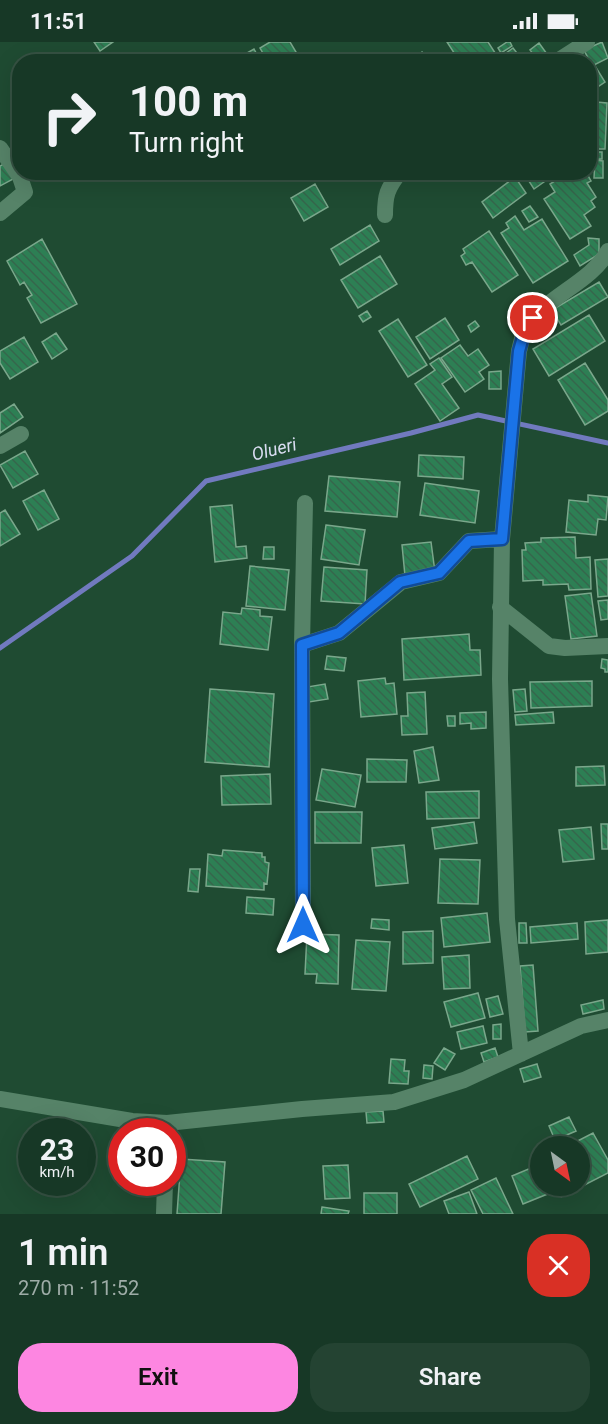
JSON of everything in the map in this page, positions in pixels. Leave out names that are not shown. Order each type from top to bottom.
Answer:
[{"type":"street","points":[[568,54],[587,42]]},
{"type":"street","points":[[0,148],[12,165]]},
{"type":"street","points":[[0,213],[25,192],[21,180]]},
{"type":"street","points":[[385,215],[385,195],[393,180]]},
{"type":"street","points":[[521,1054],[507,919],[500,607],[502,539],[519,351],[525,330],[533,318],[599,265],[608,251]]},
{"type":"street","points":[[0,446],[21,434]]},
{"type":"street","points":[[303,925],[302,645],[305,503]]},
{"type":"street","points":[[302,645],[339,633],[400,582],[439,573],[469,541],[502,539]]},
{"type":"street","points":[[500,607],[542,643],[549,646],[565,648],[608,646]]},
{"type":"street","points":[[186,1124],[302,1108],[394,1102],[464,1080],[581,1026],[608,1020]]},
{"type":"street","points":[[0,1099],[109,1118]]},
{"type":"street","points":[[164,1214],[165,1196]]},
{"type":"building","points":[[94,42],[113,42],[100,51]]},
{"type":"building","points":[[270,42],[290,42],[297,54],[263,54],[260,48]]},
{"type":"building","points":[[447,42],[488,42],[496,54],[455,54]]},
{"type":"building","points":[[510,42],[512,46],[501,53],[498,48]]},
{"type":"building","points":[[602,42],[608,58],[597,64],[597,54],[586,54],[584,50]]},
{"type":"building","points":[[539,43],[547,54],[533,54],[530,50]]},
{"type":"building","points":[[513,48],[517,53],[516,54],[505,54]]},
{"type":"building","points":[[254,49],[257,54],[245,54]]},
{"type":"building","points":[[597,69],[605,82],[597,87]]},
{"type":"building","points":[[597,102],[607,103],[605,149],[597,149]]},
{"type":"building","points":[[597,152],[602,152],[602,159],[597,159]]},
{"type":"building","points":[[597,160],[603,161],[603,178],[597,178]]},
{"type":"building","points":[[7,162],[12,172],[12,180],[0,186],[0,166]]},
{"type":"building","points":[[511,180],[517,180],[526,193],[493,218],[482,202]]},
{"type":"building","points":[[528,180],[547,180],[534,189]]},
{"type":"building","points":[[556,180],[590,180],[587,183],[596,197],[591,201],[595,207],[584,215],[591,226],[570,239],[544,199],[555,192],[550,184]]},
{"type":"building","points":[[315,184],[328,207],[304,221],[291,198]]},
{"type":"building","points":[[530,206],[538,217],[529,222],[522,211]]},
{"type":"building","points":[[515,216],[524,230],[542,219],[568,261],[533,283],[501,233],[509,228],[506,223]]},
{"type":"building","points":[[370,225],[379,241],[340,265],[331,249]]},
{"type":"building","points":[[489,231],[518,275],[492,292],[472,262],[466,265],[461,256],[465,253],[463,249]]},
{"type":"building","points":[[588,238],[599,239],[599,254],[580,266],[574,255],[589,245]]},
{"type":"building","points":[[42,239],[77,304],[41,323],[27,298],[32,295],[24,282],[20,285],[7,261]]},
{"type":"building","points":[[380,256],[397,284],[358,308],[341,280]]},
{"type":"building","points":[[599,282],[608,297],[561,325],[552,310]]},
{"type":"building","points":[[367,311],[371,317],[363,322],[359,316]]},
{"type":"building","points":[[589,315],[605,341],[549,376],[533,349]]},
{"type":"building","points":[[445,318],[459,340],[430,359],[416,337]]},
{"type":"building","points":[[398,319],[427,365],[408,377],[379,331]]},
{"type":"building","points":[[475,321],[479,326],[471,332],[468,326]]},
{"type":"building","points":[[56,333],[67,349],[52,359],[42,342]]},
{"type":"building","points":[[24,337],[38,362],[10,379],[0,363],[0,351]]},
{"type":"building","points":[[460,345],[468,356],[478,349],[489,365],[479,372],[484,379],[465,392],[441,358]]},
{"type":"building","points":[[439,358],[452,377],[442,384],[459,408],[440,421],[415,384],[435,370],[430,364]]},
{"type":"building","points":[[585,363],[608,400],[608,411],[585,425],[558,380]]},
{"type":"building","points":[[501,371],[501,389],[489,389],[489,372]]},
{"type":"building","points":[[14,404],[23,417],[0,433],[0,413]]},
{"type":"building","points":[[25,451],[38,474],[13,488],[0,465]]},
{"type":"building","points":[[419,455],[464,457],[463,479],[418,476]]},
{"type":"building","points":[[329,476],[400,482],[397,517],[325,511]]},
{"type":"building","points":[[425,483],[479,491],[475,523],[420,515]]},
{"type":"building","points":[[44,490],[59,519],[38,530],[23,501]]},
{"type":"building","points":[[588,495],[608,497],[606,520],[598,519],[596,535],[566,532],[569,500],[588,502]]},
{"type":"building","points":[[232,505],[236,547],[246,546],[247,558],[215,562],[210,507]]},
{"type":"building","points":[[5,510],[20,534],[0,546],[0,513]]},
{"type":"building","points":[[326,525],[365,530],[359,565],[321,559]]},
{"type":"building","points":[[575,537],[576,558],[590,557],[591,589],[569,590],[568,584],[543,585],[543,580],[523,581],[522,550],[526,550],[525,543],[541,542],[541,538]]},
{"type":"building","points":[[431,542],[435,572],[405,576],[402,545]]},
{"type":"building","points":[[264,547],[274,547],[274,559],[263,559]]},
{"type":"building","points":[[608,559],[608,596],[598,597],[595,560]]},
{"type":"building","points":[[250,566],[289,570],[285,610],[246,606]]},
{"type":"building","points":[[324,567],[367,570],[365,604],[321,601]]},
{"type":"building","points":[[591,593],[597,636],[571,639],[565,596]]},
{"type":"building","points":[[608,600],[608,619],[601,620],[598,601]]},
{"type":"building","points":[[242,608],[260,610],[260,616],[272,617],[268,650],[220,644],[223,612],[241,614]]},
{"type":"building","points":[[469,634],[470,650],[480,650],[481,675],[404,680],[402,639]]},
{"type":"building","points":[[327,656],[346,658],[344,671],[325,669]]},
{"type":"building","points":[[602,659],[608,660],[608,672],[601,668]]},
{"type":"building","points":[[385,678],[386,684],[394,683],[397,714],[361,717],[358,681]]},
{"type":"building","points":[[592,681],[592,706],[531,708],[530,682]]},
{"type":"building","points":[[325,684],[328,699],[309,702],[307,687]]},
{"type":"building","points":[[210,689],[274,694],[269,767],[205,762]]},
{"type":"building","points":[[525,689],[527,711],[515,712],[513,690]]},
{"type":"building","points":[[425,692],[427,734],[402,735],[401,716],[408,716],[407,693]]},
{"type":"building","points":[[486,712],[486,728],[471,729],[471,723],[460,724],[460,713]]},
{"type":"building","points":[[553,712],[554,723],[516,725],[515,715]]},
{"type":"building","points":[[447,716],[455,716],[455,726],[448,726]]},
{"type":"building","points":[[433,747],[439,780],[419,783],[414,751]]},
{"type":"building","points":[[367,759],[407,760],[406,782],[367,782]]},
{"type":"building","points":[[604,766],[605,785],[576,786],[576,767]]},
{"type":"building","points":[[322,769],[361,775],[355,807],[316,800]]},
{"type":"building","points":[[270,774],[271,804],[222,805],[221,776]]},
{"type":"building","points":[[479,791],[479,818],[427,819],[426,792]]},
{"type":"building","points":[[315,812],[362,812],[361,843],[315,843]]},
{"type":"building","points":[[474,822],[477,843],[435,849],[432,828]]},
{"type":"building","points":[[601,824],[608,824],[608,849],[602,849]]},
{"type":"building","points":[[591,827],[594,859],[563,862],[559,830]]},
{"type":"building","points":[[404,845],[408,883],[376,886],[372,848]]},
{"type":"building","points":[[223,850],[262,853],[265,862],[269,863],[267,884],[264,883],[264,890],[206,886],[208,854],[222,856]]},
{"type":"building","points":[[440,859],[480,860],[478,904],[438,903]]},
{"type":"building","points":[[190,869],[200,869],[198,892],[188,891]]},
{"type":"building","points":[[247,897],[274,899],[273,915],[246,913]]},
{"type":"building","points":[[487,913],[490,942],[444,947],[441,918]]},
{"type":"building","points":[[372,919],[389,920],[389,930],[371,928]]},
{"type":"building","points":[[608,920],[608,952],[586,954],[585,922]]},
{"type":"building","points":[[519,923],[526,923],[527,943],[519,943]]},
{"type":"building","points":[[577,923],[578,939],[531,943],[530,927]]},
{"type":"building","points":[[433,931],[433,963],[403,964],[403,932]]},
{"type":"building","points":[[307,934],[339,935],[338,984],[316,983],[317,974],[305,974]]},
{"type":"building","points":[[356,940],[390,942],[386,991],[352,989]]},
{"type":"building","points":[[469,955],[470,988],[444,989],[442,957]]},
{"type":"building","points":[[533,965],[538,1031],[525,1032],[520,966]]},
{"type":"building","points":[[478,993],[485,1018],[451,1027],[444,1002]]},
{"type":"building","points":[[498,996],[503,1014],[490,1017],[486,999]]},
{"type":"building","points":[[603,1000],[604,1009],[583,1014],[581,1005]]},
{"type":"building","points":[[501,1024],[501,1039],[493,1039],[493,1025]]},
{"type":"building","points":[[483,1026],[487,1043],[461,1049],[457,1032]]},
{"type":"building","points":[[444,1048],[455,1054],[445,1070],[434,1063]]},
{"type":"building","points":[[495,1048],[498,1057],[484,1062],[481,1053]]},
{"type":"building","points":[[391,1059],[405,1060],[404,1071],[409,1071],[408,1084],[389,1083]]},
{"type":"building","points":[[537,1064],[541,1077],[524,1082],[520,1069]]},
{"type":"building","points":[[424,1065],[433,1066],[432,1079],[423,1078]]},
{"type":"building","points":[[383,1111],[384,1122],[367,1123],[366,1112]]},
{"type":"building","points":[[569,1117],[576,1131],[564,1136],[553,1136],[549,1126]]},
{"type":"building","points":[[593,1133],[608,1160],[608,1173],[590,1182],[590,1136],[587,1136]]},
{"type":"building","points":[[467,1156],[478,1179],[420,1207],[409,1184]]},
{"type":"building","points":[[186,1159],[225,1162],[221,1214],[177,1214],[178,1196],[186,1196]]},
{"type":"building","points":[[348,1165],[350,1198],[325,1199],[323,1166]]},
{"type":"building","points":[[530,1168],[530,1196],[543,1196],[523,1204],[512,1176]]},
{"type":"building","points":[[496,1178],[513,1214],[483,1214],[471,1190]]},
{"type":"building","points":[[469,1192],[477,1214],[449,1214],[444,1201]]},
{"type":"building","points":[[364,1193],[397,1193],[397,1214],[364,1214]]},
{"type":"building","points":[[322,1207],[349,1211],[348,1214],[321,1214]]},
{"type":"waterway","name":"Olueri","points":[[0,648],[132,556],[206,481],[478,415],[608,443]]},
{"type":"route","points":[[303,925],[302,645],[339,633],[400,582],[439,573],[469,541],[502,539],[519,351],[525,330],[533,318]]}]
